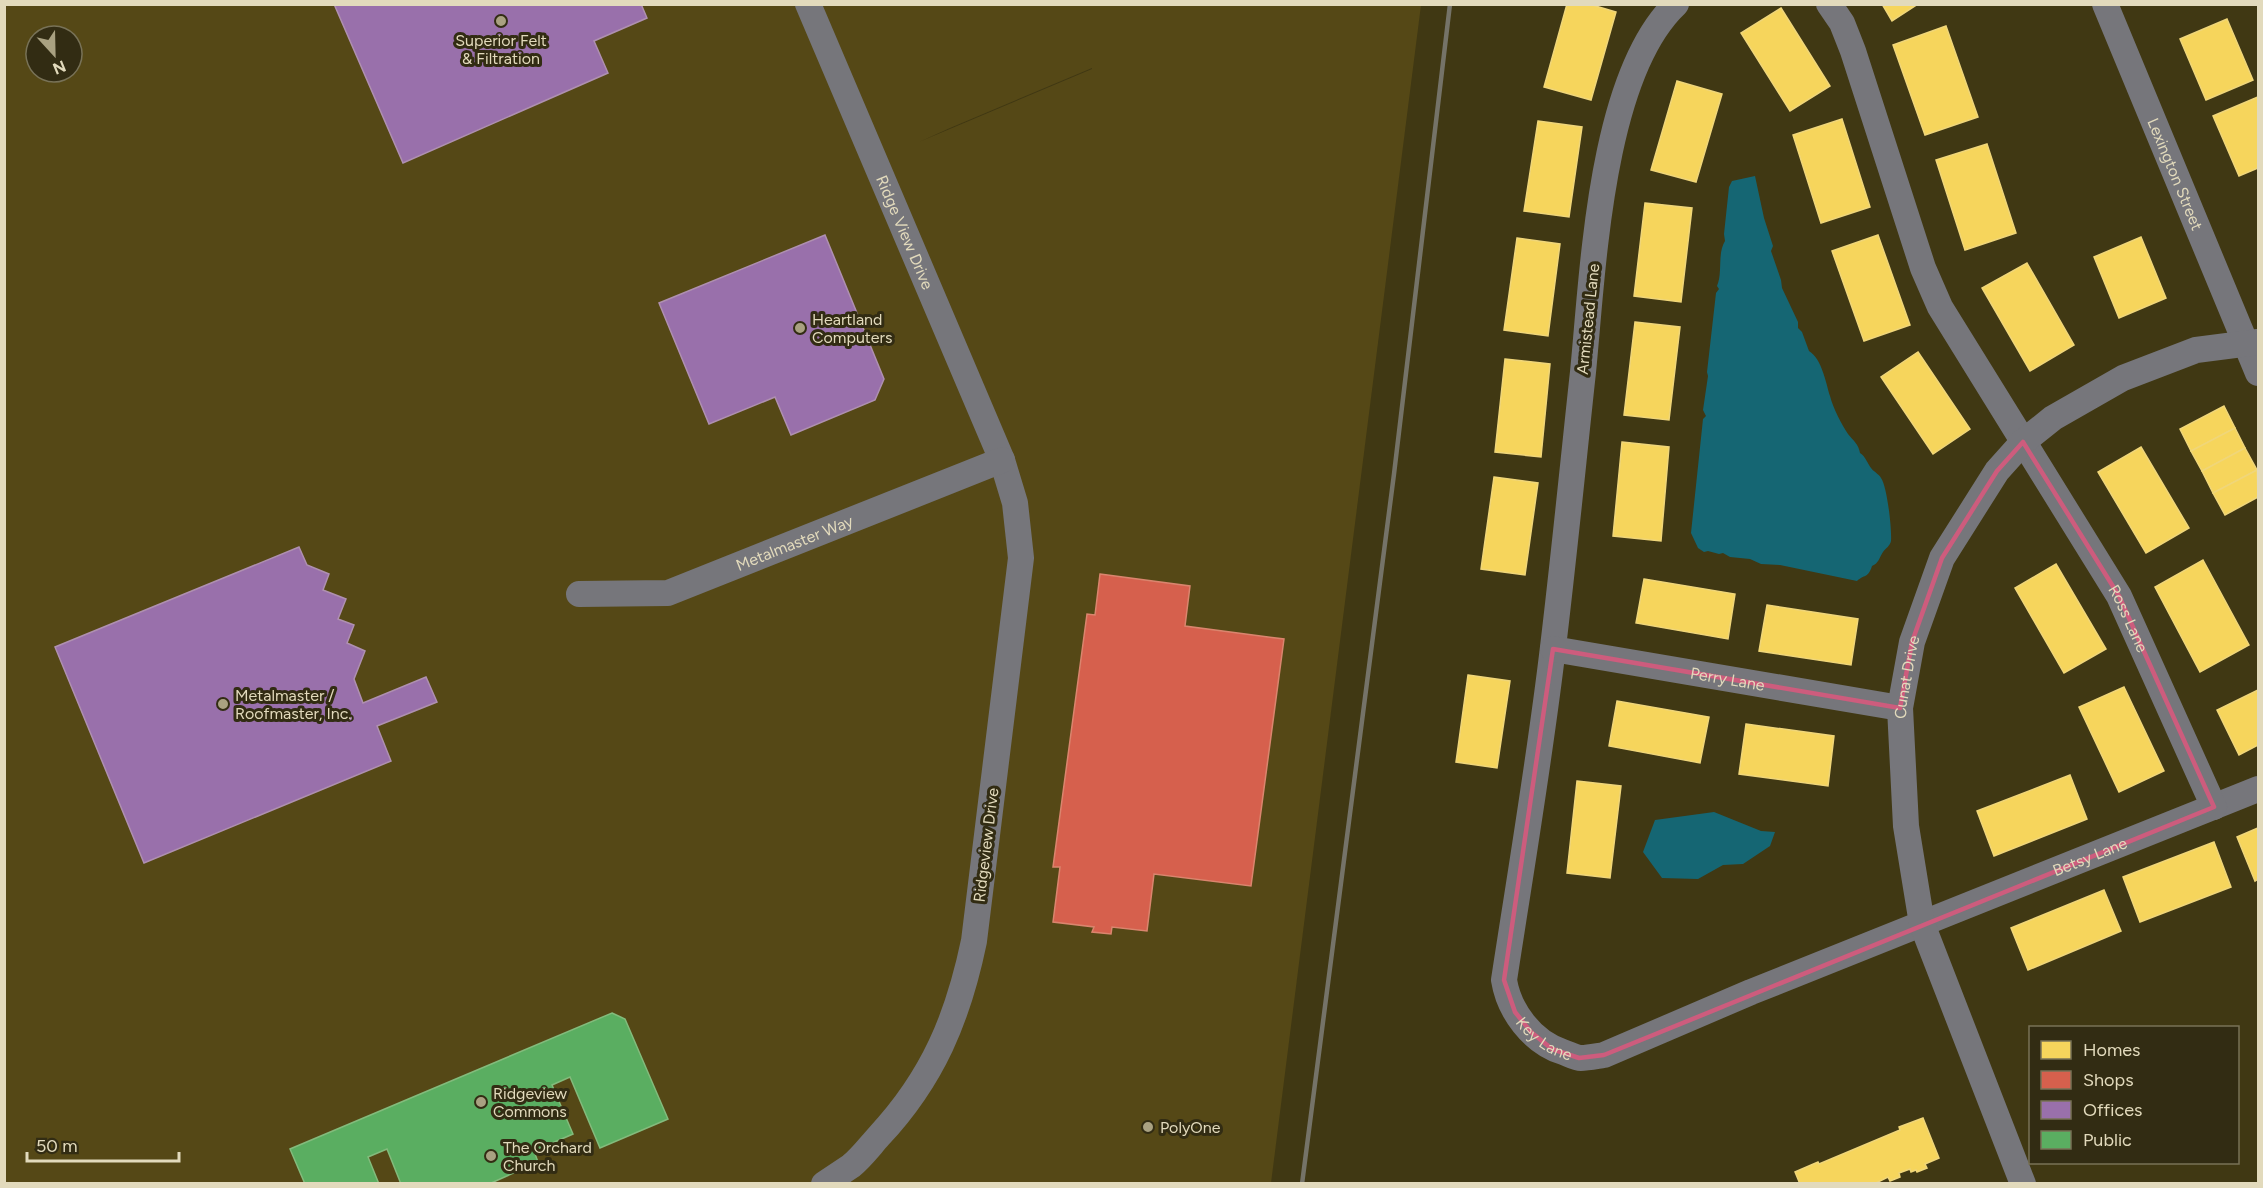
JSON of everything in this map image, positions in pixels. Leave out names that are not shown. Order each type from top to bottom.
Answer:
[{"type":"street","name":"Ridge View Drive","points":[[808,4],[1002,460]]},
{"type":"street","name":"Armistead Lane","points":[[1553,649],[1599,221],[1610,160],[1621,107],[1633,69],[1653,32],[1676,4]]},
{"type":"street","points":[[1829,4],[1842,23],[1853,51],[1923,268],[1940,307],[2023,442]]},
{"type":"street","name":"Lexington Street","points":[[2106,4],[2253,342]]},
{"type":"street","points":[[2253,342],[2259,373]]},
{"type":"street","name":"Cunat Drive","points":[[2015,1181],[1922,924],[1906,826],[1900,708],[1912,642],[1942,558],[1997,471],[2023,442],[2053,418],[2123,378],[2196,350],[2253,342]]},
{"type":"street","name":"Ross Lane","points":[[2023,442],[2119,596],[2214,807]]},
{"type":"street","name":"Metalmaster Way","points":[[579,594],[668,593],[1002,460]]},
{"type":"street","name":"Ridgeview Drive","points":[[824,1184],[852,1165],[903,1110],[933,1062],[953,1020],[965,983],[974,941],[1021,558],[1015,503],[1002,460]]},
{"type":"street","name":"Perry Lane","points":[[1553,649],[1900,708]]},
{"type":"street","name":"Key Lane","points":[[1553,649],[1504,980],[1507,996],[1515,1012],[1531,1032],[1552,1049],[1579,1058],[1604,1055],[1751,992],[1922,924]]},
{"type":"street","name":"Betsy Lane","points":[[1922,924],[2259,789]]},
{"type":"highlighted area","points":[[2023,442],[2119,596],[2214,807],[1604,1055],[1579,1058],[1552,1049],[1531,1032],[1515,1012],[1504,980],[1553,649],[1900,708],[1912,642],[1942,558],[1997,471]]},
{"type":"shaded area","points":[[5,5],[1421,5],[1271,1183],[5,1184]],"holes":[[[1092,68],[1092,69],[919,142]]]},
{"type":"water","points":[[1755,176],[1773,246],[1771,251],[1782,288],[1798,322],[1798,328],[1802,332],[1809,351],[1820,365],[1840,421],[1860,453],[1880,477],[1885,490],[1890,518],[1890,543],[1869,573],[1857,581],[1780,565],[1761,564],[1750,559],[1730,557],[1723,553],[1704,552],[1698,548],[1691,533],[1703,419],[1706,416],[1703,410],[1716,293],[1719,289],[1717,286],[1721,252],[1725,241],[1729,187],[1732,181]]},
{"type":"water","points":[[1714,812],[1761,831],[1775,832],[1770,846],[1743,864],[1723,865],[1698,879],[1662,878],[1643,852],[1655,820]]},
{"type":"building: Homes","points":[[1567,4],[1589,4],[1616,12],[1591,100],[1544,87]]},
{"type":"building: Homes","points":[[1882,4],[1918,4],[1892,21]]},
{"type":"building: Homes","points":[[1781,8],[1830,86],[1790,111],[1741,33]]},
{"type":"building: Homes","points":[[2227,19],[2253,80],[2206,100],[2180,39]]},
{"type":"building: Homes","points":[[1946,26],[1978,117],[1925,135],[1893,45]]},
{"type":"building: Homes","points":[[1677,81],[1722,94],[1696,182],[1651,170]]},
{"type":"building: Homes","points":[[2258,97],[2258,168],[2239,176],[2213,116]]},
{"type":"building: Homes","points":[[1842,119],[1870,207],[1821,223],[1793,135]]},
{"type":"building: Homes","points":[[1538,121],[1582,127],[1569,217],[1524,211]]},
{"type":"building: Homes","points":[[1987,144],[2016,233],[1965,250],[1936,160]]},
{"type":"building: Homes","points":[[1645,203],[1692,208],[1681,302],[1634,296]]},
{"type":"building: Homes","points":[[1878,235],[1910,325],[1864,341],[1832,251]]},
{"type":"building: Homes","points":[[2141,237],[2166,298],[2119,318],[2094,257]]},
{"type":"building: Homes","points":[[1517,238],[1560,244],[1548,336],[1504,330]]},
{"type":"building: Homes","points":[[2027,263],[2074,345],[2030,371],[1982,288]]},
{"type":"building: Homes","points":[[1635,322],[1680,327],[1669,420],[1624,415]]},
{"type":"building: Homes","points":[[1918,352],[1970,429],[1933,454],[1881,377]]},
{"type":"building: Homes","points":[[1505,359],[1550,364],[1541,457],[1495,452]]},
{"type":"building: Homes","points":[[2224,406],[2235,428],[2191,451],[2180,429]]},
{"type":"building: Homes","points":[[2235,428],[2245,448],[2202,471],[2191,451]]},
{"type":"building: Homes","points":[[1622,442],[1669,447],[1661,541],[1613,536]]},
{"type":"building: Homes","points":[[2141,447],[2189,528],[2146,553],[2098,472]]},
{"type":"building: Homes","points":[[2245,448],[2257,470],[2213,493],[2202,471]]},
{"type":"building: Homes","points":[[2257,470],[2258,497],[2225,515],[2213,493]]},
{"type":"building: Homes","points":[[1494,477],[1538,483],[1525,575],[1481,569]]},
{"type":"building: Homes","points":[[2203,560],[2249,645],[2200,672],[2155,587]]},
{"type":"building: Homes","points":[[2056,564],[2106,649],[2064,673],[2015,588]]},
{"type":"building: Homes","points":[[1644,579],[1735,594],[1728,639],[1636,623]]},
{"type":"building: Homes","points":[[1767,605],[1858,619],[1851,665],[1759,651]]},
{"type":"building: Homes","points":[[1468,675],[1510,681],[1497,768],[1456,762]]},
{"type":"building: Homes","points":[[2124,687],[2164,771],[2119,792],[2079,707]]},
{"type":"building: Homes","points":[[2258,690],[2258,745],[2239,755],[2217,710]]},
{"type":"building: Homes","points":[[1617,701],[1709,717],[1700,763],[1609,746]]},
{"type":"building: Homes","points":[[1746,724],[1834,736],[1828,786],[1739,774]]},
{"type":"building: Homes","points":[[2070,775],[2087,819],[1994,856],[1977,811]]},
{"type":"building: Homes","points":[[1577,781],[1621,786],[1610,878],[1567,873]]},
{"type":"building: Homes","points":[[2258,828],[2258,879],[2255,881],[2237,837]]},
{"type":"building: Homes","points":[[2214,842],[2231,887],[2140,922],[2123,877]]},
{"type":"building: Homes","points":[[2104,890],[2121,931],[2028,970],[2011,928]]},
{"type":"building: Homes","points":[[1923,1118],[1939,1158],[1925,1164],[1927,1168],[1917,1172],[1916,1170],[1911,1172],[1910,1169],[1899,1173],[1900,1177],[1890,1181],[1888,1177],[1874,1184],[1800,1184],[1795,1172],[1900,1130],[1899,1127]]},
{"type":"building: Shops","points":[[1100,574],[1190,586],[1185,626],[1284,639],[1251,886],[1154,874],[1147,931],[1112,927],[1111,934],[1092,932],[1094,927],[1053,922],[1060,867],[1053,867],[1087,614],[1095,615]]},
{"type":"building: Offices","points":[[334,4],[641,4],[647,18],[594,41],[608,73],[403,163]]},
{"type":"building: Offices","points":[[825,235],[884,379],[875,400],[791,435],[775,397],[709,424],[659,303]]},
{"type":"building: Offices","points":[[299,547],[307,565],[329,574],[323,590],[346,599],[338,619],[354,625],[347,643],[365,651],[354,679],[363,703],[426,677],[437,702],[377,726],[391,761],[144,863],[55,647]]},
{"type":"building: Public","name":"Ridgeview Commons","points":[[612,1013],[625,1019],[668,1119],[600,1148],[570,1077],[552,1085],[573,1134],[534,1151],[538,1162],[489,1184],[401,1184],[387,1149],[368,1157],[379,1184],[305,1184],[290,1149]]},
{"type":"railway","points":[[1302,1184],[1394,474],[1450,4]]},
{"type":"place","name":"Superior Felt & Filtration","points":[[501,21]]},
{"type":"place","name":"Heartland Computers","points":[[800,328]]},
{"type":"place","name":"Metalmaster / Roofmaster, Inc.","points":[[223,704]]},
{"type":"place","name":"Ridgeview Commons","points":[[481,1102]]},
{"type":"place","name":"PolyOne","points":[[1148,1127]]},
{"type":"place","name":"The Orchard Church","points":[[491,1156]]}]
